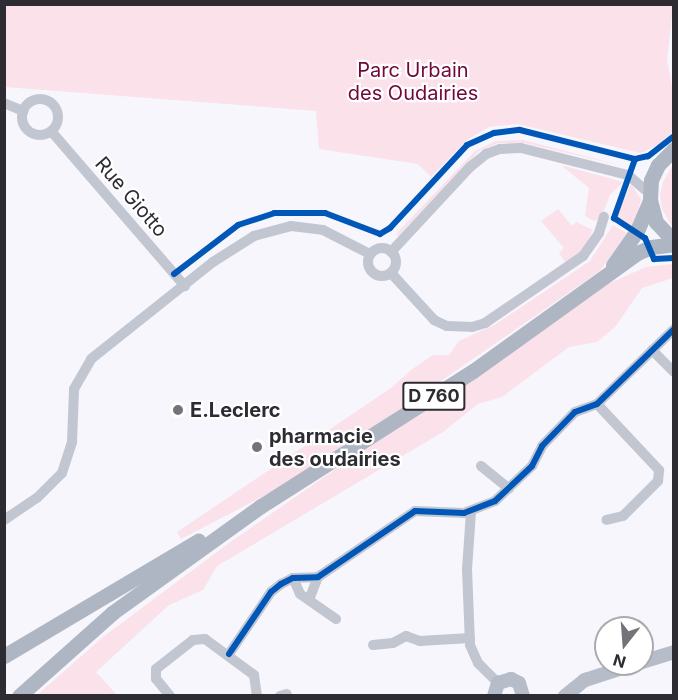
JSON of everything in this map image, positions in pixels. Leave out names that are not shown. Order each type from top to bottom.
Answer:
[{"type":"main road","points":[[674,149],[658,165],[650,197],[656,222],[674,242]]},
{"type":"main road","name":"D 760","points":[[602,280],[637,231],[650,197]]},
{"type":"main road","name":"D 760","points":[[19,696],[112,613],[261,506],[473,371],[647,248],[674,242]]},
{"type":"main road","points":[[4,656],[150,567],[261,506]]},
{"type":"street","points":[[37,99],[53,104],[58,119],[51,131],[40,135],[27,129],[23,111],[37,99]]},
{"type":"street","points":[[4,103],[23,111]]},
{"type":"street","name":"Rue Giotto","points":[[51,131],[185,285]]},
{"type":"street","points":[[391,252],[470,167],[486,154],[500,149],[521,147],[631,176],[650,197]]},
{"type":"street","points":[[631,176],[658,165]]},
{"type":"street","points":[[391,273],[434,320],[447,326],[472,327],[485,323],[583,256],[599,233],[604,217]]},
{"type":"street","points":[[4,520],[43,493],[62,473],[70,454],[74,389],[91,359],[240,243],[281,228],[323,230],[370,254]]},
{"type":"street","points":[[380,248],[391,252],[396,265],[391,273],[380,276],[373,273],[368,266],[370,254],[380,248]]},
{"type":"street","points":[[229,654],[271,592],[293,578],[318,577],[416,511],[471,512],[509,489],[537,460],[542,446],[575,412],[597,404],[674,329]]},
{"type":"street","points":[[651,350],[674,372]]},
{"type":"street","points":[[597,404],[659,470],[658,481],[623,516],[606,520]]},
{"type":"street","points":[[481,466],[509,489]]},
{"type":"street","points":[[471,512],[467,570],[470,638],[478,663],[495,692],[516,680],[526,694]]},
{"type":"street","points":[[309,600],[318,577]]},
{"type":"street","points":[[293,578],[300,594],[336,619]]},
{"type":"street","points":[[373,645],[393,643],[406,636],[420,641],[470,638]]},
{"type":"street","points":[[170,696],[156,679],[156,669],[193,640],[205,639],[229,654],[254,675],[256,696]]},
{"type":"street","points":[[654,658],[674,652]]},
{"type":"street","points":[[565,696],[585,680],[598,676]]},
{"type":"green space","name":"Parc Urbain des Oudairies","points":[[4,5],[673,5],[667,60],[673,92],[672,131],[667,140],[641,153],[517,124],[489,127],[467,140],[431,177],[418,164],[319,149],[316,111],[5,87]]},
{"type":"green space","points":[[523,140],[627,167],[524,143],[498,143],[479,151],[398,236],[396,234],[475,151],[496,141]]},
{"type":"green space","points":[[561,165],[623,182],[610,195],[601,218],[594,221],[585,216],[589,188]]},
{"type":"green space","points":[[673,165],[673,228],[662,209],[660,195],[663,182]]},
{"type":"green space","points":[[631,184],[641,199],[634,227],[616,218]]},
{"type":"green space","points":[[558,209],[572,226],[576,222],[593,230],[581,254],[565,262],[559,253],[564,248],[541,221]]},
{"type":"green space","points":[[613,225],[627,233],[600,271],[360,437],[279,488],[181,539],[177,532],[391,388],[433,355],[449,355],[459,341],[496,324],[590,261]]},
{"type":"green space","points":[[673,264],[673,278],[642,288],[615,327],[597,342],[569,347],[502,397],[478,404],[443,432],[217,566],[203,590],[169,605],[96,672],[117,695],[36,696],[103,637],[229,543],[596,289],[646,267]]},
{"type":"cycle path","points":[[174,274],[238,225],[274,213],[325,213],[380,234],[390,228],[467,145],[494,133],[520,130],[635,159]]},
{"type":"cycle path","points":[[674,136],[648,156],[635,159],[614,218],[645,238],[654,259],[674,258]]},
{"type":"cycle path","points":[[229,654],[271,592],[281,584],[293,578],[318,577],[415,511],[464,513],[495,501],[532,466],[542,446],[575,412],[597,404],[674,329]]},
{"type":"place","name":"E.Leclerc","points":[[178,410]]},
{"type":"place","name":"pharmacie des oudairies","points":[[257,447]]}]
